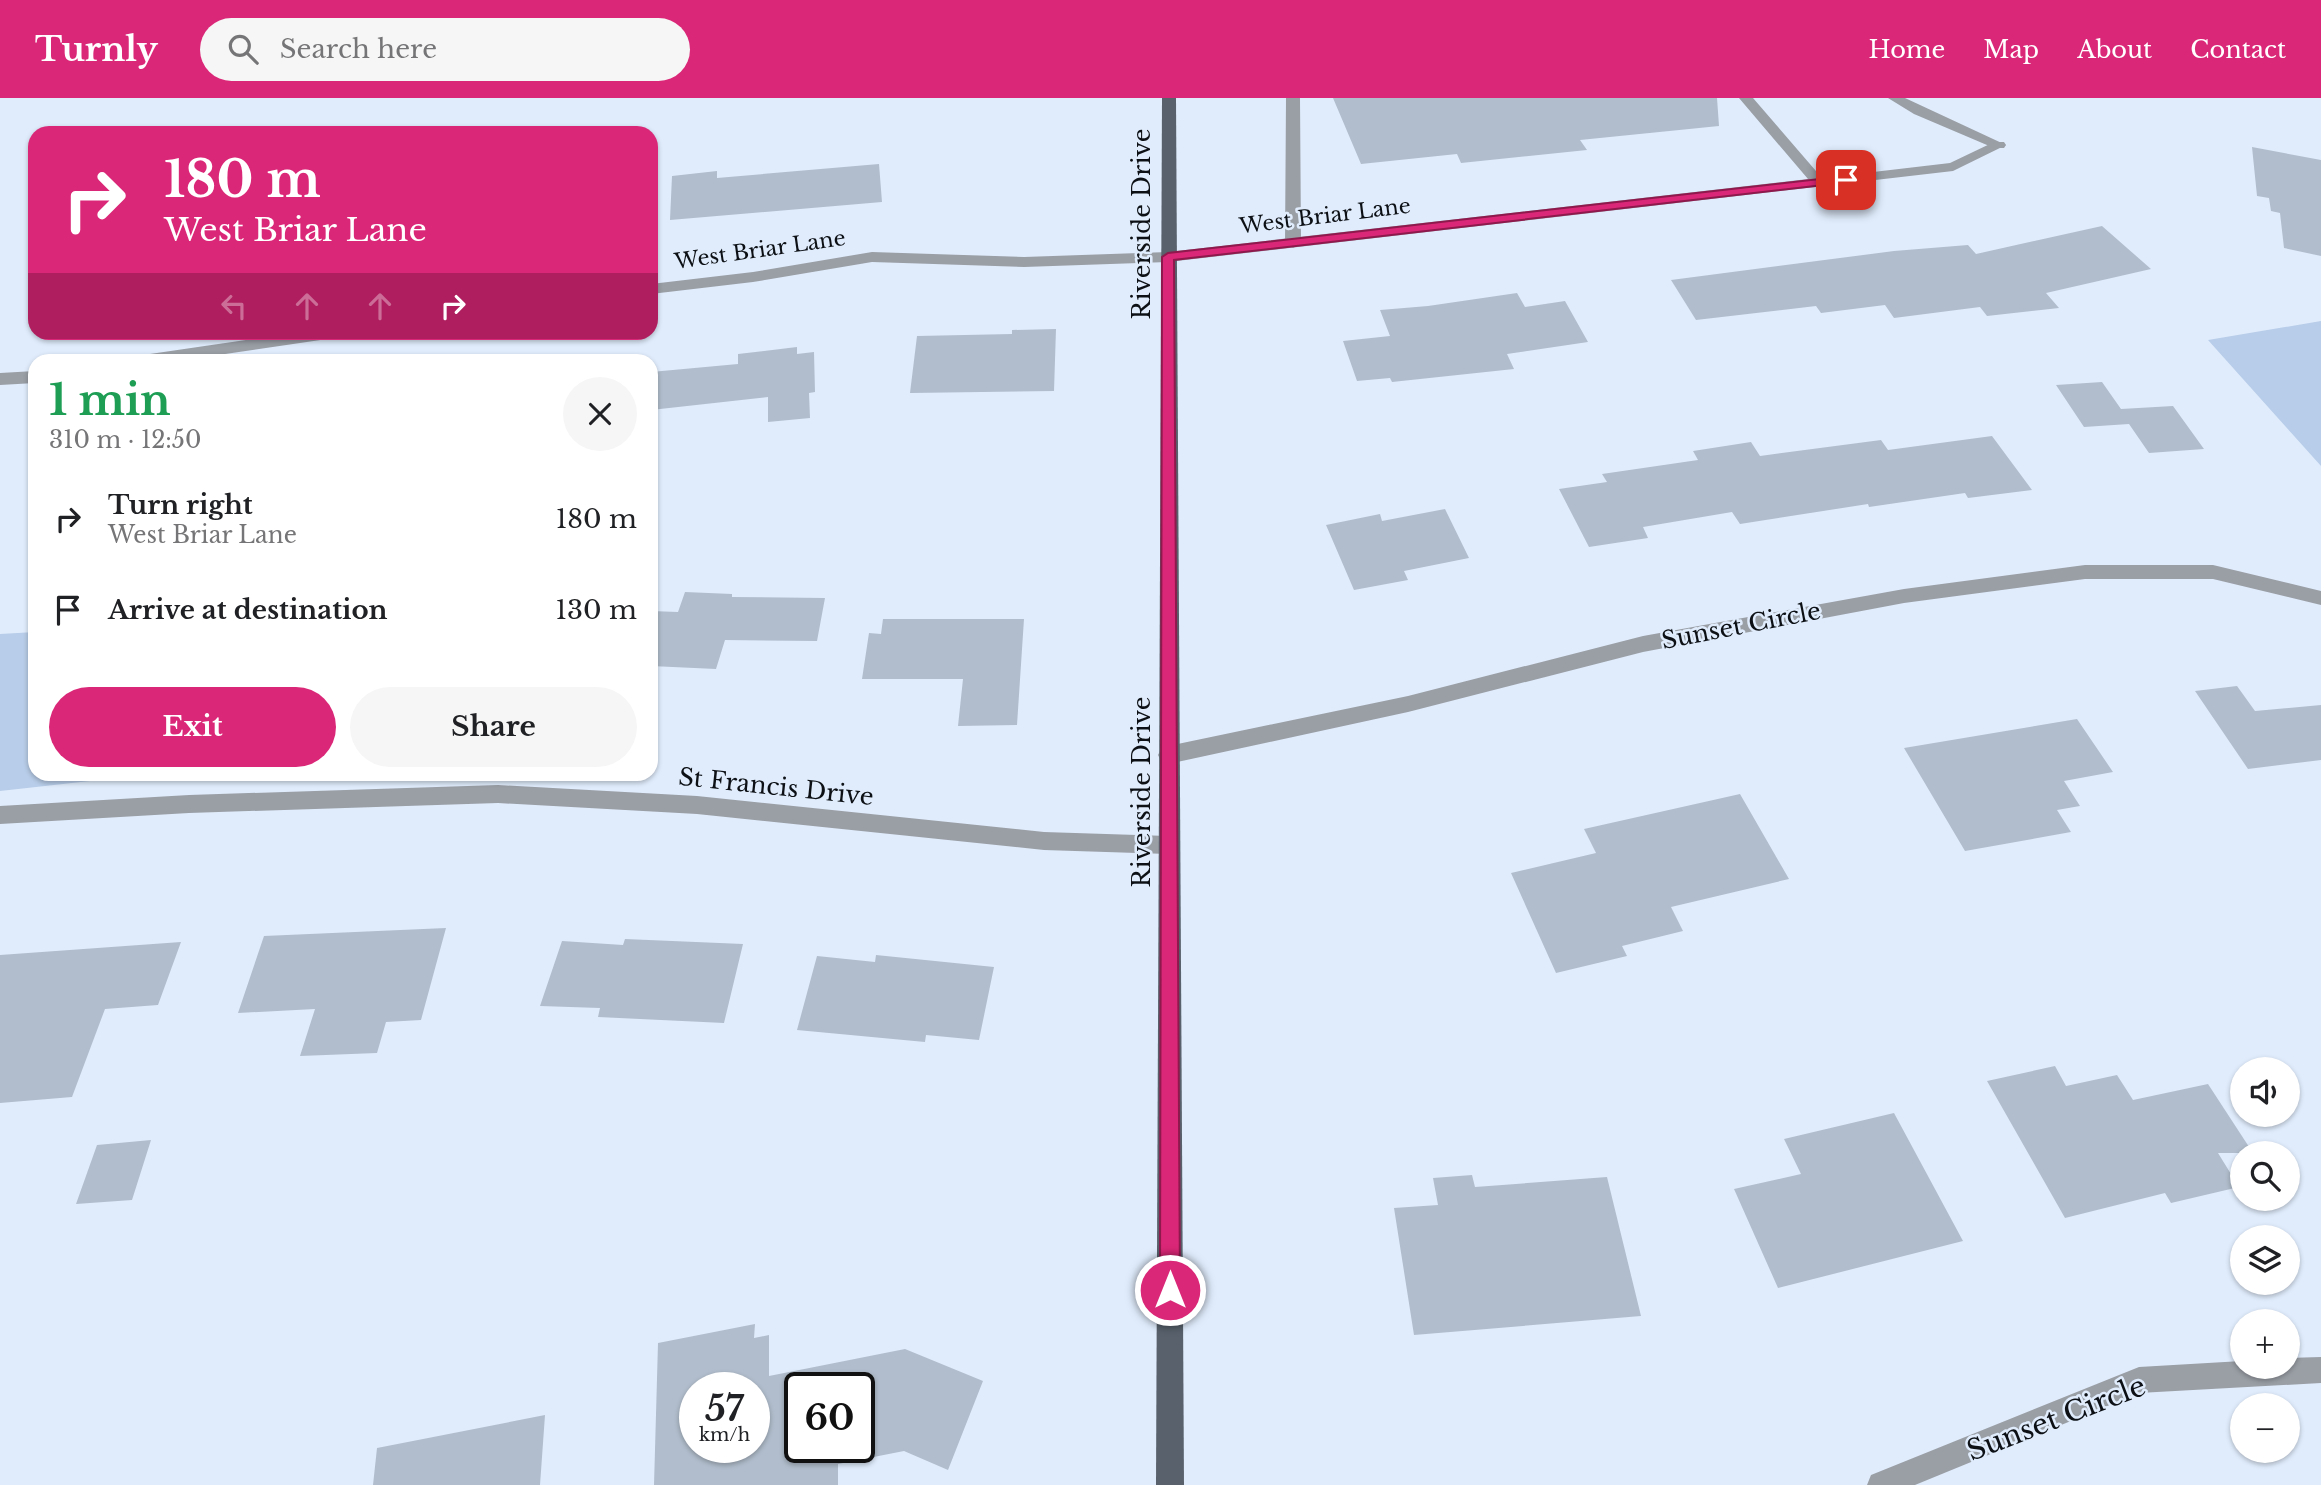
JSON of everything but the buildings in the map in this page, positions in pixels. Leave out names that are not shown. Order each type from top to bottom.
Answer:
[{"type":"main road","name":"Riverside Drive","points":[[1169,98],[1170,1485]]},
{"type":"street","points":[[1293,98],[1293,243]]},
{"type":"street","points":[[1746,98],[1819,183]]},
{"type":"street","name":"West Briar Lane","points":[[658,288],[872,257],[1024,262],[1168,257],[1953,167],[1999,145],[1895,98]]},
{"type":"street","points":[[191,354],[286,340]]},
{"type":"street","points":[[0,379],[28,377]]},
{"type":"street","name":"Sunset Circle","points":[[1168,755],[1408,704],[1643,645],[1904,596],[2085,572],[2213,572],[2321,598]]},
{"type":"street","name":"St Francis Drive","points":[[0,815],[189,804],[498,794],[697,804],[1044,841],[1168,845]]},
{"type":"street","name":"Sunset Circle","points":[[1881,1485],[2139,1380],[2321,1370]]},
{"type":"shaded area","points":[[2321,321],[2321,466],[2208,340]]},
{"type":"shaded area","points":[[28,632],[28,781],[90,781],[0,791],[0,634]]},
{"type":"route","points":[[1170,1290],[1168,257],[1846,180]]}]
